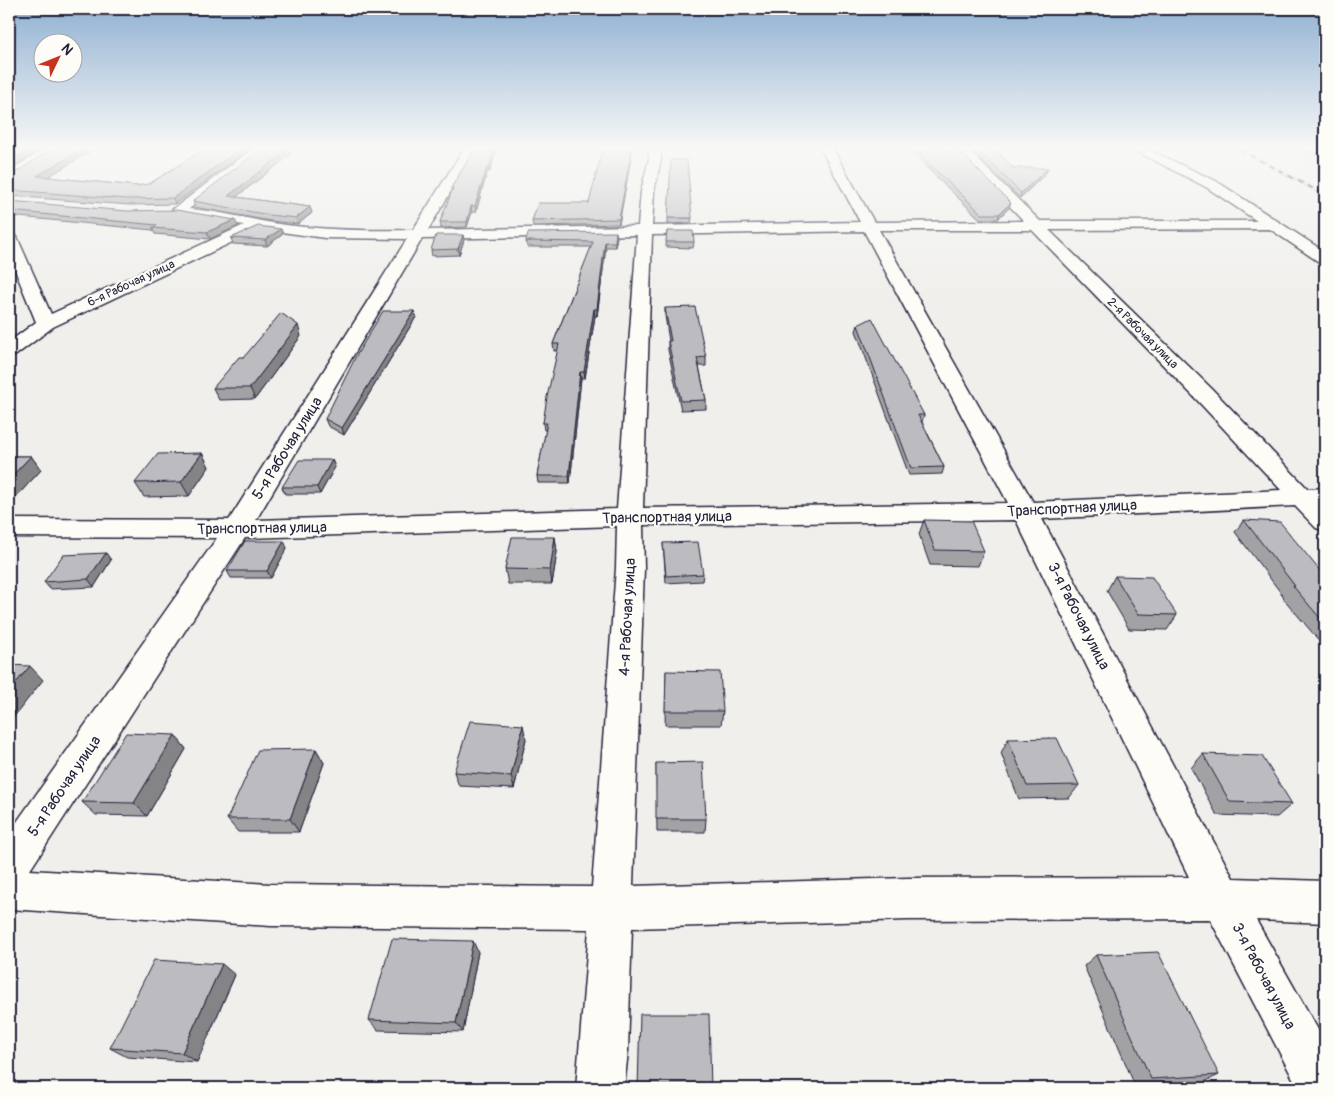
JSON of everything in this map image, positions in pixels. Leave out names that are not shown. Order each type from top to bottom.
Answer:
[{"type":"street","points":[[179,210],[195,198]]},
{"type":"street","name":"5-я Рабочая улица","points":[[9,867],[237,529],[441,198]]},
{"type":"street","name":"4-я Рабочая улица","points":[[600,1088],[604,1051],[630,568],[630,517],[645,247],[644,232],[648,198]]},
{"type":"street","name":"3-я Рабочая улица","points":[[854,198],[1025,511],[1221,898],[1324,1088]]},
{"type":"street","name":"2-я Рабочая улица","points":[[1010,198],[1204,394],[1313,497],[1325,522]]},
{"type":"street","points":[[1232,198],[1325,259]]},
{"type":"street","points":[[164,211],[179,210],[324,233],[393,235],[420,233],[644,232],[869,226],[1274,225]]},
{"type":"street","name":"6-я Рабочая улица","points":[[9,351],[46,323],[258,224]]},
{"type":"street","points":[[9,237],[46,323]]},
{"type":"street","name":"Транспортная улица","points":[[9,528],[237,529],[630,517],[1025,511],[1313,497]]},
{"type":"street","points":[[9,889],[271,905],[611,908],[908,899],[1221,898],[1325,902]]},
{"type":"building","points":[[116,198],[164,198],[127,199]]},
{"type":"building","points":[[197,198],[244,198],[310,207],[296,218],[193,201]]},
{"type":"building","points":[[449,198],[477,198],[475,206],[471,206],[467,222],[440,222]]},
{"type":"building","points":[[590,198],[623,198],[619,219],[532,221],[538,203],[589,203]]},
{"type":"building","points":[[669,198],[690,198],[692,218],[668,218]]},
{"type":"building","points":[[965,198],[1006,198],[1011,203],[999,214],[982,214]]},
{"type":"building","points":[[9,201],[127,211],[176,210],[235,220],[207,232],[152,228],[157,225],[9,211]]},
{"type":"building","points":[[258,226],[281,229],[265,240],[231,238]]},
{"type":"building","points":[[667,231],[693,231],[694,242],[666,242]]},
{"type":"building","points":[[616,232],[615,242],[605,242],[597,309],[594,309],[584,372],[580,372],[569,476],[537,476],[547,423],[543,423],[547,397],[559,344],[553,344],[593,242],[526,241],[528,233]]},
{"type":"building","points":[[436,235],[463,235],[458,249],[431,250]]},
{"type":"building","points":[[695,307],[706,357],[697,358],[706,400],[681,401],[668,341],[671,341],[665,308]]},
{"type":"building","points":[[383,311],[414,311],[342,428],[325,419],[356,356]]},
{"type":"building","points":[[281,313],[298,325],[250,388],[213,388],[239,357],[244,357]]},
{"type":"building","points":[[872,318],[924,415],[918,415],[944,467],[911,468],[858,325]]},
{"type":"building","points":[[202,453],[181,482],[135,483],[158,454]]},
{"type":"building","points":[[9,456],[31,456],[9,479]]},
{"type":"building","points":[[299,460],[332,460],[317,487],[282,487]]},
{"type":"building","points":[[924,520],[971,521],[984,551],[935,550]]},
{"type":"building","points":[[1244,520],[1280,522],[1325,577],[1325,624],[1293,586],[1295,586]]},
{"type":"building","points":[[512,537],[555,537],[550,570],[505,569]]},
{"type":"building","points":[[245,541],[284,541],[267,571],[227,571]]},
{"type":"building","points":[[698,542],[703,574],[666,576],[663,543]]},
{"type":"building","points":[[106,553],[88,579],[44,582],[63,555]]},
{"type":"building","points":[[1115,576],[1152,577],[1177,615],[1138,614]]},
{"type":"building","points":[[9,665],[30,666],[9,691]]},
{"type":"building","points":[[666,671],[720,672],[723,711],[665,711]]},
{"type":"building","points":[[470,721],[523,725],[511,776],[454,772]]},
{"type":"building","points":[[126,733],[175,735],[134,803],[82,802]]},
{"type":"building","points":[[1057,738],[1079,785],[1027,786],[1008,739]]},
{"type":"building","points":[[316,749],[290,819],[227,819],[258,750]]},
{"type":"building","points":[[1203,754],[1262,756],[1292,804],[1230,802]]},
{"type":"building","points":[[703,762],[706,819],[656,819],[656,763]]},
{"type":"building","points":[[392,939],[473,941],[456,1023],[369,1020]]},
{"type":"building","points":[[1158,952],[1219,1075],[1151,1079],[1096,955]]},
{"type":"building","points":[[154,960],[222,964],[182,1053],[110,1048]]},
{"type":"building","points":[[640,1014],[709,1014],[711,1088],[638,1088]]}]
